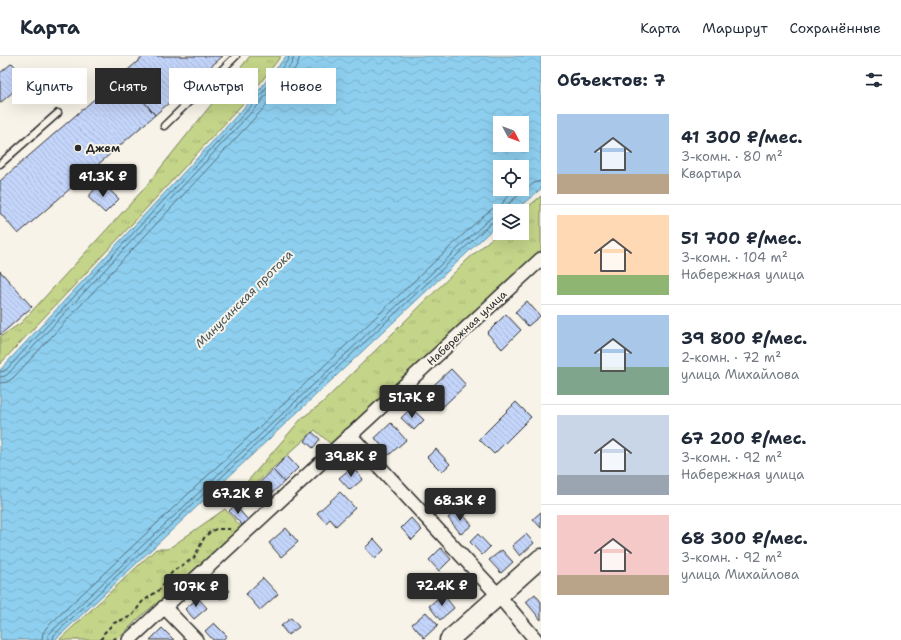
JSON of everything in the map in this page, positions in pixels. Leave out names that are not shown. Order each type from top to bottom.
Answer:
[{"type":"street","name":"Набережная улица","points":[[124,638],[164,606],[541,259]]},
{"type":"street","points":[[350,435],[499,596],[536,640]]},
{"type":"street","points":[[449,640],[541,558]]},
{"type":"street","points":[[164,606],[196,640]]},
{"type":"lane","points":[[164,126],[236,56]]},
{"type":"lane","points":[[0,164],[58,113]]},
{"type":"path","points":[[101,640],[104,633],[114,623],[132,616],[142,602],[159,590],[173,570],[194,558],[204,538],[209,533],[216,529],[222,528],[230,528],[235,530]]},
{"type":"path","points":[[113,640],[124,638]]},
{"type":"green space","points":[[250,56],[281,56],[272,68],[266,68],[266,75],[258,86],[258,68],[240,68]]},
{"type":"green space","points":[[212,104],[243,104],[0,364],[0,337],[21,323],[142,191]]},
{"type":"green space","points":[[541,196],[541,254],[333,446],[315,430],[230,507],[228,504],[302,418],[321,404],[466,261],[493,237],[493,240],[529,240],[529,206]]},
{"type":"green space","points":[[225,509],[244,530],[140,617],[117,640],[59,640],[156,549],[168,549]]},
{"type":"water","name":"Минусинская протока","points":[[286,56],[541,56],[541,189],[523,204],[493,204],[493,229],[55,640],[0,640],[0,370],[247,104],[258,104],[258,92],[266,81],[266,104],[336,104],[336,68],[277,68]]},
{"type":"building","points":[[144,56],[223,56],[209,68],[169,68],[169,103],[155,115],[146,104],[161,104],[161,68],[130,68]]},
{"type":"building","points":[[12,63],[16,68],[12,68],[12,93],[0,103],[0,73]]},
{"type":"building","name":"Джем","points":[[95,98],[95,104],[146,104],[155,115],[18,234],[0,213],[0,181]]},
{"type":"building","points":[[101,182],[119,199],[105,213],[88,197]]},
{"type":"building","points":[[0,271],[32,307],[0,335]]},
{"type":"building","points":[[527,301],[540,316],[528,326],[515,312]]},
{"type":"building","points":[[506,314],[521,330],[502,349],[487,333]]},
{"type":"building","points":[[451,369],[466,385],[438,411],[423,395]]},
{"type":"building","points":[[516,402],[531,417],[494,454],[479,439]]},
{"type":"building","points":[[411,408],[424,420],[414,430],[401,418]]},
{"type":"building","points":[[391,423],[406,440],[389,455],[375,438]]},
{"type":"building","points":[[312,432],[320,439],[313,448],[305,441]]},
{"type":"building","points":[[436,449],[450,464],[442,472],[427,457]]},
{"type":"building","points":[[287,456],[298,468],[284,482],[273,470]]},
{"type":"building","points":[[352,467],[363,479],[350,490],[339,478]]},
{"type":"building","points":[[273,470],[284,482],[265,500],[254,488]]},
{"type":"building","points":[[439,491],[450,502],[440,512],[429,501]]},
{"type":"building","points":[[340,492],[355,508],[336,526],[330,519],[326,523],[317,513]]},
{"type":"building","points":[[235,505],[248,520],[242,525],[229,511]]},
{"type":"building","points":[[458,509],[472,525],[461,534],[448,518]]},
{"type":"building","points":[[541,512],[541,528],[533,519]]},
{"type":"building","points":[[411,518],[422,530],[412,540],[401,528]]},
{"type":"building","points":[[286,528],[298,542],[281,557],[269,543]]},
{"type":"building","points":[[478,534],[490,547],[482,555],[470,542]]},
{"type":"building","points":[[526,534],[534,543],[520,556],[512,546]]},
{"type":"building","points":[[374,539],[384,550],[375,559],[365,548]]},
{"type":"building","points":[[441,548],[451,559],[439,571],[429,560]]},
{"type":"building","points":[[502,550],[513,562],[501,573],[489,560]]},
{"type":"building","points":[[263,578],[278,594],[260,610],[246,594]]},
{"type":"building","points":[[220,579],[230,591],[221,599],[210,588]]},
{"type":"building","points":[[443,594],[454,608],[440,620],[429,606]]},
{"type":"building","points":[[535,594],[541,602],[541,620],[526,602]]},
{"type":"building","points":[[198,598],[207,608],[194,619],[185,609]]},
{"type":"building","points":[[426,612],[438,625],[424,638],[412,624]]},
{"type":"building","points":[[291,618],[299,627],[288,635],[281,626]]},
{"type":"building","points":[[214,623],[227,636],[222,640],[213,640],[205,631]]},
{"type":"building","points":[[162,628],[174,640],[150,640]]},
{"type":"place","name":"Джем","points":[[78,148]]}]
